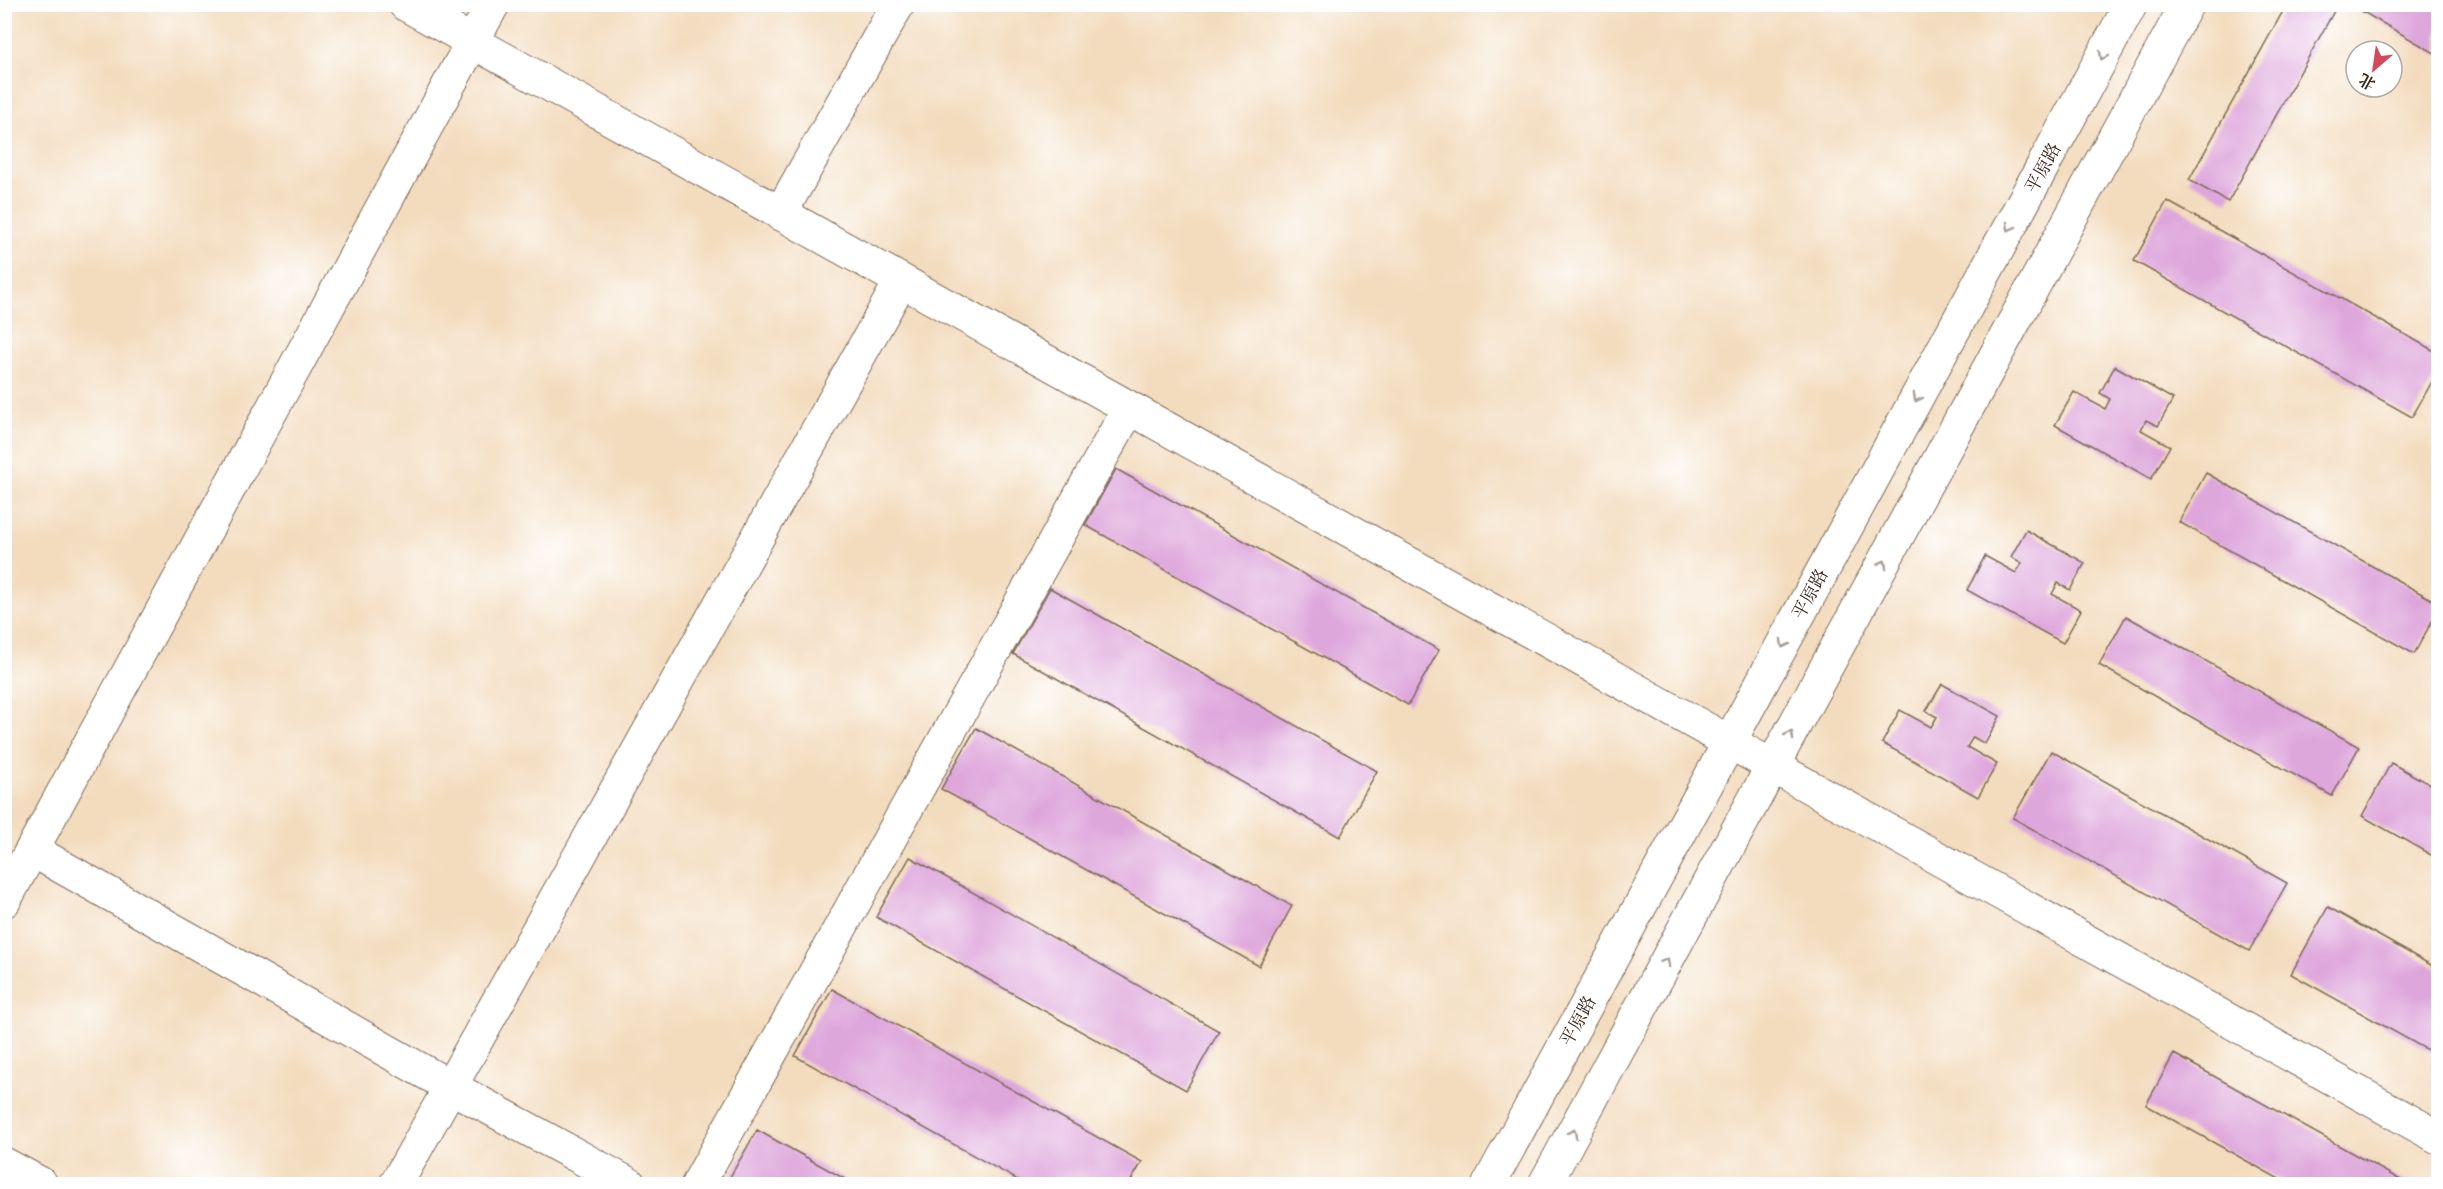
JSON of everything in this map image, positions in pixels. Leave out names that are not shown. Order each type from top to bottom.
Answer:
[{"type":"street","points":[[405,4],[2439,1137]]},
{"type":"street","points":[[4,901],[494,4]]},
{"type":"street","points":[[780,214],[898,4]]},
{"type":"street","name":"平原路","points":[[1489,1185],[2131,4]]},
{"type":"street","points":[[1545,1185],[2187,4]]},
{"type":"street","points":[[396,1185],[901,281]]},
{"type":"street","points":[[698,1185],[1129,408]]},
{"type":"street","points":[[32,850],[629,1185]]},
{"type":"street","points":[[4,1164],[41,1185]]},
{"type":"building","points":[[2287,4],[2338,4],[2228,202],[2189,180]]},
{"type":"building","points":[[2349,4],[2425,4],[2438,12],[2438,55]]},
{"type":"building","points":[[2167,201],[2438,353],[2438,371],[2412,417],[2134,261]]},
{"type":"building","points":[[2115,366],[2173,399],[2158,426],[2146,420],[2141,430],[2170,446],[2151,479],[2055,425],[2074,392],[2105,409],[2110,399],[2100,393]]},
{"type":"building","points":[[1116,469],[1439,650],[1408,705],[1085,525]]},
{"type":"building","points":[[2206,473],[2438,603],[2438,610],[2414,654],[2179,522]]},
{"type":"building","points":[[2026,530],[2085,563],[2070,590],[2058,583],[2052,594],[2081,610],[2063,643],[1967,590],[1985,556],[2016,573],[2022,563],[2011,557]]},
{"type":"building","points":[[1050,588],[1377,771],[1340,837],[1013,654]]},
{"type":"building","points":[[2126,616],[2359,747],[2332,796],[2099,665]]},
{"type":"building","points":[[1942,684],[2000,716],[1985,744],[1973,737],[1967,747],[1997,764],[1978,797],[1882,743],[1900,710],[1931,727],[1937,717],[1926,711]]},
{"type":"building","points":[[976,728],[1292,906],[1259,966],[941,789]]},
{"type":"building","points":[[2051,751],[2287,883],[2249,951],[2013,818]]},
{"type":"building","points":[[2391,763],[2438,789],[2438,859],[2362,816]]},
{"type":"building","points":[[910,857],[1219,1031],[1186,1090],[876,917]]},
{"type":"building","points":[[2328,907],[2438,969],[2438,1056],[2291,974]]},
{"type":"building","points":[[832,989],[1142,1162],[1129,1184],[1025,1184],[795,1056]]},
{"type":"building","points":[[2174,1054],[2408,1184],[2288,1184],[2146,1105]]},
{"type":"building","points":[[757,1130],[854,1184],[726,1184]]}]
